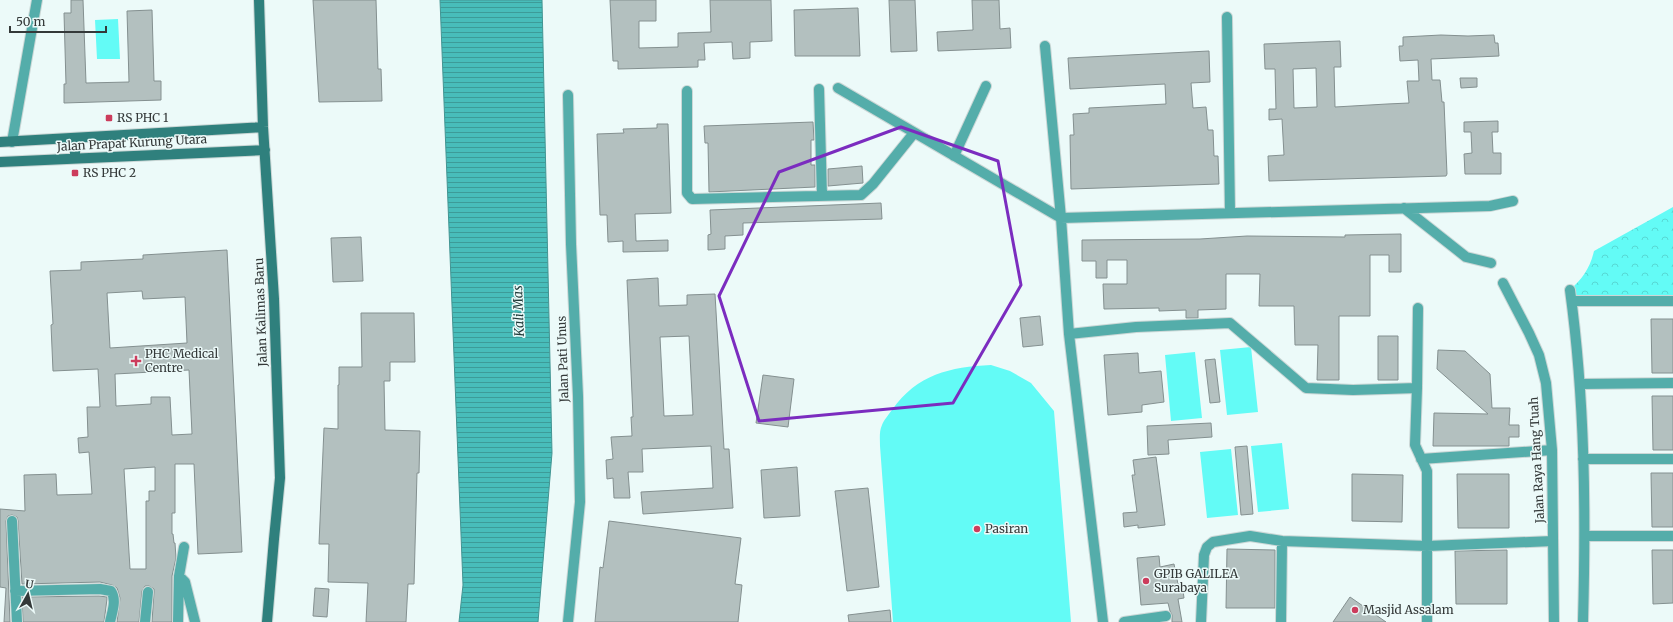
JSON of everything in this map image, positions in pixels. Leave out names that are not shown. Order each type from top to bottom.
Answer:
[{"type":"street","points":[[12,142],[37,0]]},
{"type":"street","name":"Jalan Kalimas Baru","points":[[259,0],[263,127],[274,298],[280,478],[267,622]]},
{"type":"street","points":[[1227,17],[1230,213]]},
{"type":"street","points":[[1046,46],[1061,218],[1069,334],[1103,622]]},
{"type":"street","points":[[954,156],[986,86]]},
{"type":"street","points":[[838,88],[1061,218],[1490,206],[1513,201]]},
{"type":"street","points":[[819,89],[822,196]]},
{"type":"street","points":[[687,91],[687,193],[692,199],[861,195],[873,184],[914,132]]},
{"type":"street","name":"Jalan Pati Unus","points":[[568,95],[580,502],[568,622]]},
{"type":"street","name":"Jalan Prapat Kurung Utara","points":[[0,142],[263,127]]},
{"type":"street","points":[[74,158],[75,138]]},
{"type":"street","name":"Jalan Prapat Kurung Utara","points":[[0,162],[265,150]]},
{"type":"street","points":[[1404,208],[1466,257],[1491,263]]},
{"type":"street","name":"Jalan Raya Hang Tuah","points":[[1503,283],[1526,326],[1538,355],[1546,383],[1552,450],[1554,622]]},
{"type":"street","points":[[1570,290],[1580,384],[1583,459],[1585,536],[1583,622]]},
{"type":"street","points":[[1572,301],[1673,301]]},
{"type":"street","points":[[1418,308],[1415,445],[1426,471],[1427,622]]},
{"type":"street","points":[[1069,334],[1136,327],[1230,323],[1306,388],[1352,390],[1417,388]]},
{"type":"street","points":[[1580,384],[1673,383]]},
{"type":"street","points":[[1421,459],[1552,450]]},
{"type":"street","points":[[1583,459],[1673,459]]},
{"type":"street","points":[[12,521],[17,622]]},
{"type":"street","points":[[1201,622],[1204,556],[1207,547],[1213,542],[1250,536],[1282,541],[1427,546],[1553,541]]},
{"type":"street","points":[[1585,536],[1673,536]]},
{"type":"street","points":[[1281,622],[1282,541]]},
{"type":"street","points":[[178,622],[179,576],[184,548]]},
{"type":"street","points":[[179,576],[185,582],[195,622]]},
{"type":"street","points":[[15,591],[100,589],[111,591],[114,596],[114,601],[110,622]]},
{"type":"street","points":[[145,622],[148,592]]},
{"type":"street","points":[[1124,622],[1166,616]]},
{"type":"highlighted area","points":[[901,127],[998,161],[1021,285],[953,403],[759,421],[719,296],[779,172]]},
{"type":"green space","points":[[118,19],[120,59],[97,59],[95,20]]},
{"type":"green space","points":[[1673,207],[1673,301],[1572,301],[1570,290],[1585,272],[1594,251]]},
{"type":"green space","points":[[1251,347],[1258,412],[1227,415],[1220,350]]},
{"type":"green space","points":[[1195,352],[1202,418],[1171,421],[1165,355]]},
{"type":"green space","name":"Pasiran","points":[[991,365],[1010,371],[1031,383],[1054,411],[1071,622],[893,622],[880,446],[881,427],[902,398],[912,388],[924,380],[948,371]]},
{"type":"green space","points":[[1282,443],[1289,509],[1258,512],[1251,446]]},
{"type":"green space","points":[[1231,449],[1238,515],[1207,518],[1200,452]]},
{"type":"water","name":"Kali Mas","points":[[440,0],[542,0],[552,453],[538,622],[459,622],[463,585]]},
{"type":"building","points":[[71,0],[83,0],[86,83],[129,82],[127,11],[152,10],[154,81],[161,81],[161,100],[64,103],[64,84],[66,84],[64,13],[71,13]]},
{"type":"building","points":[[313,0],[376,0],[378,69],[381,69],[382,101],[319,102]]},
{"type":"building","points":[[610,0],[656,0],[656,21],[639,21],[639,48],[678,47],[678,33],[711,32],[710,0],[771,0],[772,41],[750,42],[750,58],[733,59],[732,42],[704,43],[705,60],[698,60],[698,67],[618,69],[618,61],[613,61]]},
{"type":"building","points":[[889,0],[915,0],[917,51],[891,52]]},
{"type":"building","points":[[972,0],[999,0],[1000,29],[1010,28],[1011,48],[938,51],[937,32],[973,30]]},
{"type":"building","points":[[858,8],[860,56],[795,56],[794,10]]},
{"type":"building","points":[[1494,35],[1495,43],[1498,43],[1499,56],[1431,59],[1432,80],[1440,80],[1442,102],[1444,102],[1446,176],[1269,181],[1268,156],[1284,155],[1282,119],[1269,120],[1269,109],[1276,109],[1275,69],[1265,69],[1264,44],[1340,41],[1341,67],[1334,67],[1335,107],[1409,103],[1407,81],[1419,81],[1418,60],[1400,61],[1399,46],[1403,46],[1403,37]],"holes":[[[1316,68],[1317,107],[1294,108],[1293,69]]]},
{"type":"building","points":[[1209,51],[1210,82],[1191,83],[1193,108],[1206,107],[1208,130],[1213,130],[1214,156],[1218,156],[1219,184],[1071,189],[1070,135],[1074,135],[1073,114],[1089,113],[1089,108],[1166,104],[1165,84],[1070,89],[1068,58]]},
{"type":"building","points":[[1460,78],[1477,78],[1477,87],[1461,88]]},
{"type":"building","points":[[1498,121],[1498,132],[1492,132],[1493,153],[1501,153],[1501,174],[1465,174],[1464,154],[1472,153],[1471,132],[1464,132],[1464,122]]},
{"type":"building","points":[[813,122],[814,140],[811,140],[811,165],[815,165],[815,187],[709,192],[708,143],[705,143],[704,126]]},
{"type":"building","points":[[657,124],[668,124],[671,213],[635,214],[636,241],[668,240],[668,251],[623,252],[623,241],[608,242],[607,215],[600,215],[597,134],[624,133],[623,129],[657,128]]},
{"type":"building","points":[[862,166],[863,183],[828,186],[828,169]]},
{"type":"building","points":[[881,203],[882,219],[743,223],[743,235],[725,236],[725,249],[708,250],[708,235],[711,234],[710,210]]},
{"type":"building","points":[[1401,234],[1401,272],[1389,272],[1389,255],[1370,255],[1370,316],[1339,316],[1339,380],[1317,380],[1318,345],[1295,345],[1294,306],[1259,306],[1260,274],[1226,274],[1226,309],[1198,310],[1198,318],[1186,318],[1186,310],[1159,311],[1159,308],[1104,309],[1103,284],[1127,284],[1127,260],[1107,260],[1107,278],[1096,278],[1096,261],[1082,261],[1082,240],[1200,239],[1247,236],[1345,237],[1345,235]]},
{"type":"building","points":[[361,237],[363,281],[333,282],[331,238]]},
{"type":"building","points":[[227,250],[242,552],[198,554],[194,464],[175,464],[175,513],[172,513],[172,534],[175,543],[176,558],[172,576],[172,622],[152,622],[154,589],[149,586],[145,586],[142,591],[139,622],[117,622],[120,598],[117,588],[112,585],[100,582],[22,584],[18,521],[17,517],[12,515],[8,516],[6,521],[10,622],[4,622],[6,588],[0,587],[0,509],[25,511],[24,475],[56,474],[57,495],[92,494],[89,452],[79,453],[78,438],[88,437],[87,407],[100,407],[98,369],[53,371],[51,325],[53,324],[50,271],[81,270],[81,262],[143,259],[143,255]],"holes":[[[142,291],[143,299],[185,297],[187,343],[110,348],[107,293]],[[189,370],[192,434],[172,435],[170,397],[151,397],[151,404],[116,406],[115,374]],[[155,467],[155,491],[149,491],[149,501],[146,501],[146,569],[130,569],[124,469]]]},
{"type":"building","points":[[658,278],[659,306],[687,305],[687,295],[715,294],[724,449],[729,449],[733,508],[643,514],[641,492],[713,488],[711,446],[642,449],[643,472],[628,472],[630,498],[614,498],[613,478],[607,479],[606,460],[613,459],[611,437],[632,436],[631,417],[633,417],[627,280]],"holes":[[[689,336],[693,415],[664,416],[660,337]]]},
{"type":"building","points":[[361,313],[414,313],[415,362],[390,362],[390,381],[384,381],[385,430],[420,431],[419,473],[417,473],[414,584],[408,584],[406,622],[366,622],[368,583],[328,582],[329,544],[319,544],[324,428],[338,429],[339,367],[362,367]]},
{"type":"building","points":[[1040,316],[1043,345],[1023,347],[1020,318]]},
{"type":"building","points":[[1651,319],[1673,319],[1673,373],[1652,373]]},
{"type":"building","points":[[1378,336],[1398,336],[1398,380],[1378,380]]},
{"type":"building","points":[[1438,350],[1465,351],[1490,374],[1492,408],[1510,408],[1509,425],[1519,425],[1519,437],[1509,437],[1509,446],[1433,446],[1434,413],[1488,414],[1437,369]]},
{"type":"building","points":[[1138,353],[1139,373],[1161,371],[1164,402],[1142,405],[1142,412],[1108,415],[1104,355]]},
{"type":"building","points":[[1215,359],[1220,402],[1210,403],[1205,360]]},
{"type":"building","points":[[763,375],[794,379],[788,427],[756,423]]},
{"type":"building","points":[[1652,396],[1673,396],[1673,450],[1653,450]]},
{"type":"building","points":[[1211,423],[1212,437],[1168,440],[1169,454],[1148,455],[1147,426]]},
{"type":"building","points":[[1247,446],[1253,514],[1241,515],[1235,447]]},
{"type":"building","points":[[1156,457],[1165,525],[1138,528],[1138,525],[1124,527],[1123,513],[1137,512],[1132,475],[1135,475],[1133,460]]},
{"type":"building","points":[[797,467],[800,516],[764,518],[761,470]]},
{"type":"building","points":[[1651,473],[1673,473],[1673,527],[1652,527]]},
{"type":"building","points":[[1352,474],[1403,475],[1402,522],[1352,521]]},
{"type":"building","points":[[1457,474],[1509,474],[1509,528],[1458,528]]},
{"type":"building","points":[[868,488],[879,587],[847,591],[835,491]]},
{"type":"building","points":[[609,521],[741,538],[735,584],[742,585],[738,622],[595,622],[600,567],[603,568]]},
{"type":"building","points":[[1227,549],[1275,550],[1275,608],[1226,608]]},
{"type":"building","points":[[1507,550],[1507,604],[1456,604],[1455,551]]},
{"type":"building","points":[[1652,550],[1673,550],[1673,603],[1653,604]]},
{"type":"building","points":[[1159,556],[1160,567],[1174,564],[1178,584],[1182,583],[1184,598],[1178,599],[1182,622],[1172,622],[1172,615],[1168,603],[1141,605],[1137,558]]},
{"type":"building","points":[[315,588],[329,589],[327,617],[313,616]]},
{"type":"building","points":[[22,597],[107,597],[104,622],[23,622]]},
{"type":"building","name":"Masjid Assalam","points":[[1350,597],[1386,622],[1333,622]]},
{"type":"building","points":[[890,610],[891,622],[849,622],[848,615]]},
{"type":"place","name":"RS PHC 1","points":[[109,118]]},
{"type":"place","name":"RS PHC 2","points":[[75,173]]},
{"type":"place","name":"PHC Medical Centre","points":[[136,361]]},
{"type":"place","name":"Pasiran","points":[[977,529]]},
{"type":"place","name":"GPIB GALILEA Surabaya","points":[[1146,581]]},
{"type":"place","name":"Masjid Assalam","points":[[1355,610]]}]
